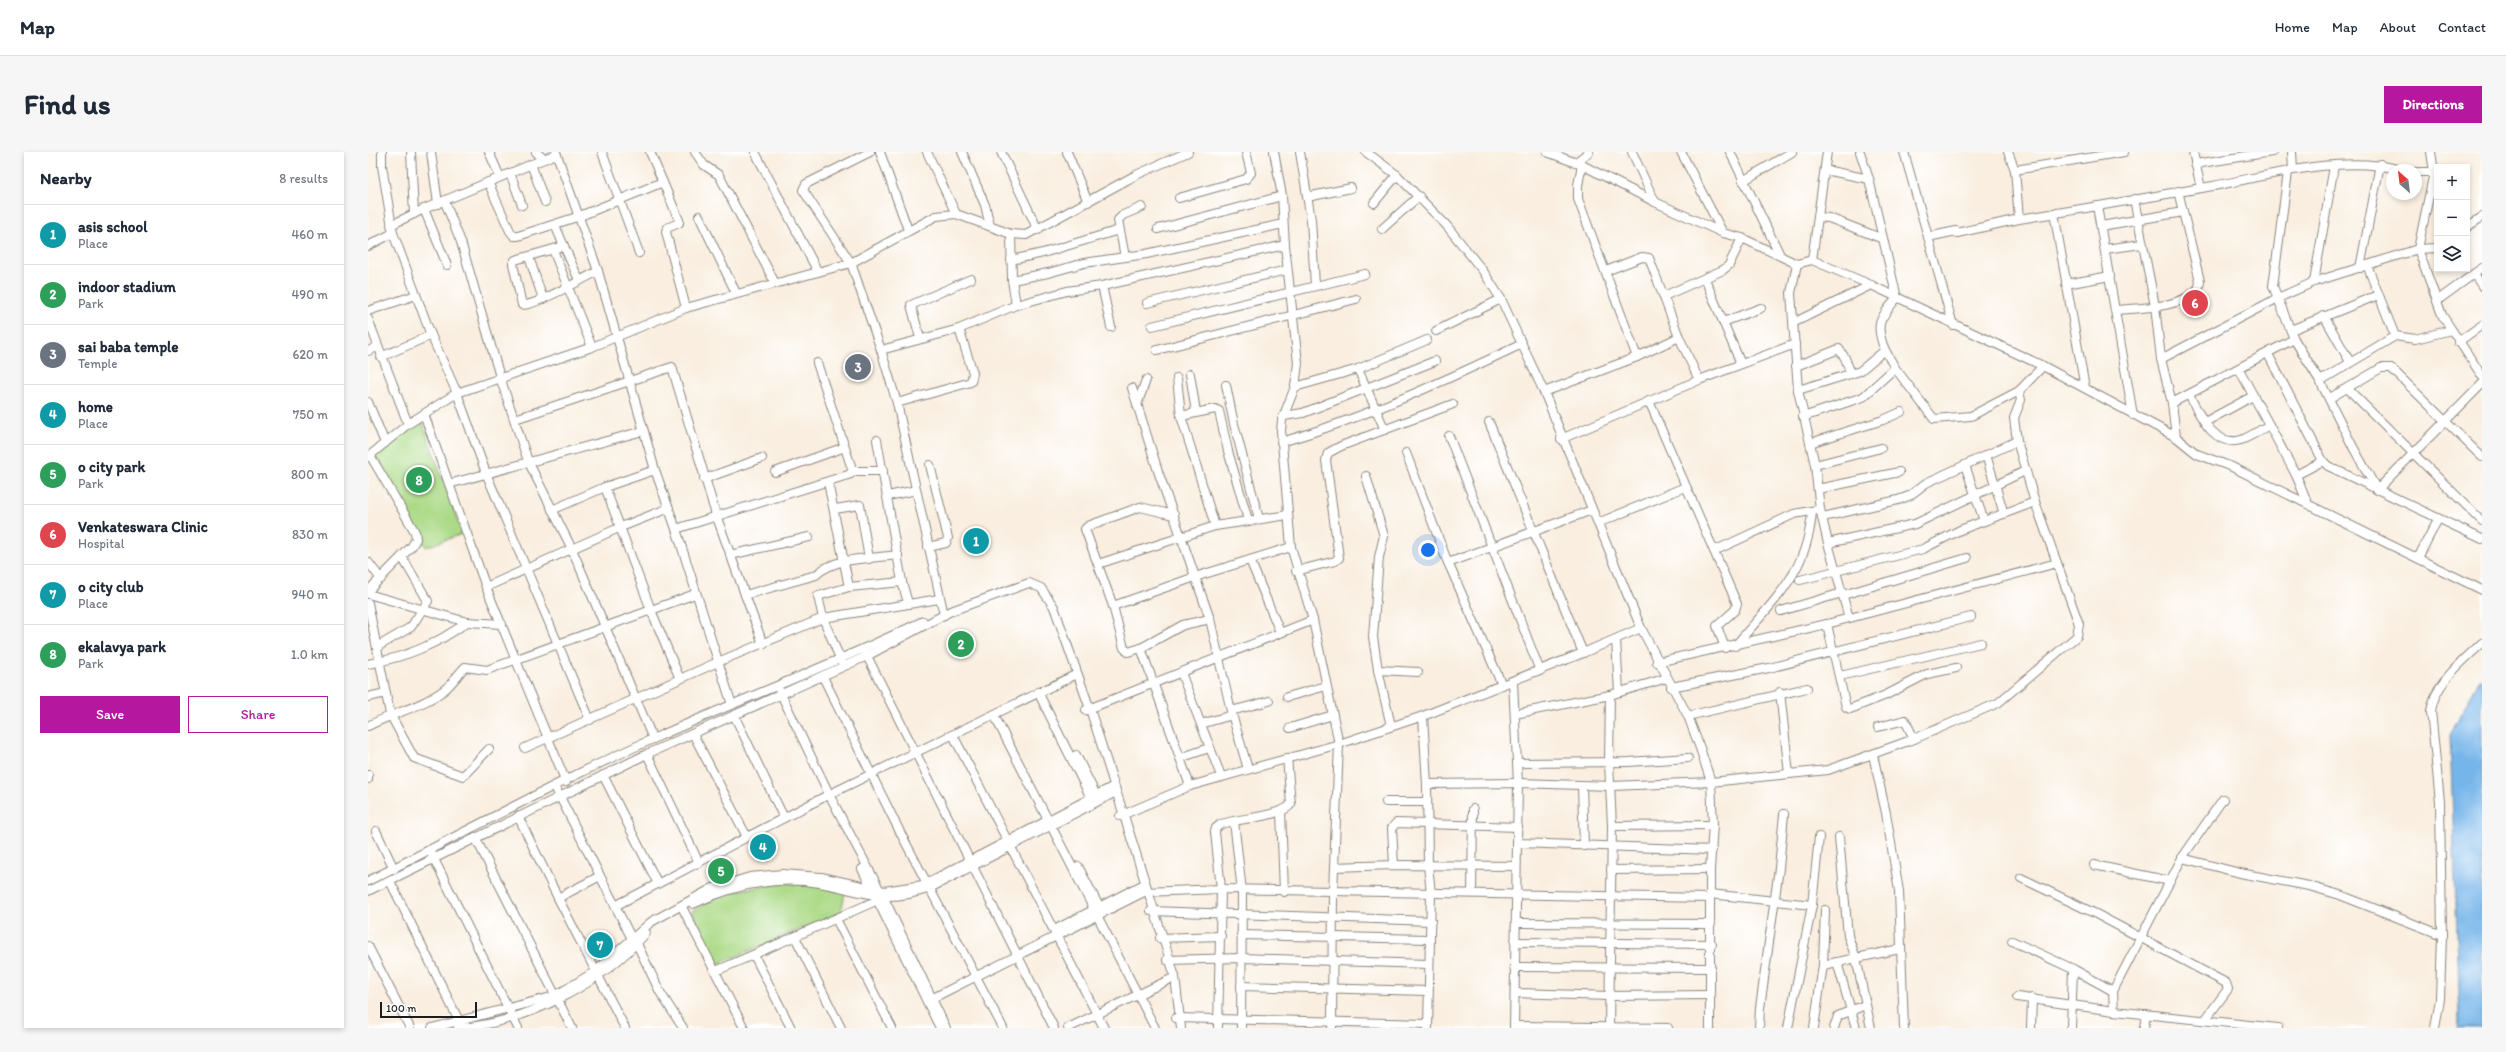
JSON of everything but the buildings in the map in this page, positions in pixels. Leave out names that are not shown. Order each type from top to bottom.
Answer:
[{"type":"street","points":[[382,152],[393,234],[431,334],[457,393],[486,473],[590,720]]},
{"type":"street","points":[[411,152],[414,214]]},
{"type":"street","points":[[431,152],[441,203],[461,242],[500,377],[528,461],[572,549],[653,739]]},
{"type":"street","points":[[489,152],[500,177]]},
{"type":"street","points":[[536,152],[544,159]]},
{"type":"street","points":[[602,152],[639,253]]},
{"type":"street","points":[[650,152],[680,221],[667,228],[666,232],[686,308]]},
{"type":"street","points":[[697,152],[704,165],[719,174],[775,283]]},
{"type":"street","points":[[870,152],[806,184],[803,190],[851,263],[881,350],[897,403],[939,599],[946,613]]},
{"type":"street","points":[[880,152],[908,230]]},
{"type":"street","points":[[927,152],[956,214]]},
{"type":"street","points":[[962,152],[985,205],[990,226]]},
{"type":"street","points":[[1001,152],[1038,230]]},
{"type":"street","points":[[1067,152],[1088,202]]},
{"type":"street","points":[[502,624],[467,622],[368,592],[415,543],[415,532],[369,456],[408,424],[457,393],[500,377],[592,347],[686,308],[736,293],[851,263],[908,230],[936,216],[956,214],[1011,234],[1026,235],[1038,230],[1136,175],[1188,152]]},
{"type":"street","points":[[1179,198],[1246,179],[1251,173],[1246,152]]},
{"type":"street","points":[[1274,152],[1282,196],[1287,270],[1294,316],[1298,363],[1295,387],[1284,416],[1282,442],[1291,547],[1296,571],[1312,620],[1339,744],[1333,893],[1332,1025]]},
{"type":"street","points":[[1300,152],[1315,263],[1315,285]]},
{"type":"street","points":[[1366,152],[1397,175],[1455,234],[1500,298],[1544,392],[1561,439],[1598,523],[1641,628],[1657,662],[1688,716],[1711,782],[1713,825],[1710,869],[1712,944],[1710,1028]]},
{"type":"street","points":[[1547,152],[1579,164],[1655,202],[1723,232],[1742,238],[1797,264],[1812,260],[1871,285],[1953,325],[2043,366],[2176,437],[2197,454],[2232,467],[2482,590]]},
{"type":"street","points":[[1589,152],[1579,164],[1578,199],[1637,357]]},
{"type":"street","points":[[1632,152],[1655,202]]},
{"type":"street","points":[[1682,152],[1723,232]]},
{"type":"street","points":[[1730,152],[1780,255]]},
{"type":"street","points":[[1743,181],[1778,156],[1792,152]]},
{"type":"street","points":[[1812,260],[1827,152]]},
{"type":"street","points":[[1860,152],[1869,179],[1897,298],[1879,323],[1878,330],[1885,350],[1895,368],[1934,418],[1971,416],[2019,391],[2043,366]]},
{"type":"street","points":[[1904,152],[1953,325]]},
{"type":"street","points":[[2008,152],[2015,170],[2019,219]]},
{"type":"street","points":[[2015,170],[2124,152]]},
{"type":"street","points":[[2193,152],[2201,188]]},
{"type":"street","points":[[2195,164],[2272,152]]},
{"type":"street","points":[[2292,152],[2291,171],[2272,281],[2294,339],[2330,398],[2352,447],[2377,490]]},
{"type":"street","points":[[2431,152],[2434,172],[2420,232],[2418,249],[2438,300],[2442,315],[2458,342],[2482,376]]},
{"type":"street","points":[[391,225],[424,209],[556,153],[580,216],[598,271],[628,381],[655,470],[676,529],[695,594],[732,705]]},
{"type":"street","points":[[758,153],[818,272]]},
{"type":"street","points":[[1928,237],[2019,219],[2291,171],[2356,163],[2386,166]]},
{"type":"street","points":[[531,164],[545,202]]},
{"type":"street","points":[[2380,164],[2364,267],[2378,295],[2395,336]]},
{"type":"street","points":[[2314,282],[2334,166]]},
{"type":"street","points":[[1824,170],[1869,179]]},
{"type":"street","points":[[2422,172],[2434,172]]},
{"type":"street","points":[[510,173],[522,205]]},
{"type":"street","points":[[1374,203],[1397,175]]},
{"type":"street","points":[[488,182],[514,236],[555,225],[580,216],[663,182]]},
{"type":"street","points":[[1307,197],[1351,188]]},
{"type":"street","points":[[2116,310],[2155,306],[2188,297],[2199,287],[2200,281],[2178,192]]},
{"type":"street","points":[[1158,228],[1282,196]]},
{"type":"street","points":[[1382,229],[1419,196]]},
{"type":"street","points":[[2134,199],[2155,306],[2161,359],[2172,403],[2176,437]]},
{"type":"street","points":[[2097,206],[2133,415]]},
{"type":"street","points":[[1125,257],[1119,230],[1119,217],[1142,207]]},
{"type":"street","points":[[424,209],[446,265]]},
{"type":"street","points":[[2101,226],[2138,221],[2183,212]]},
{"type":"street","points":[[2054,214],[2085,388]]},
{"type":"street","points":[[699,216],[736,293]]},
{"type":"street","points":[[1818,217],[1829,218],[1883,239]]},
{"type":"street","points":[[2470,225],[2482,217]]},
{"type":"street","points":[[1012,280],[1048,273],[1084,263],[1125,257],[1283,224]]},
{"type":"street","points":[[555,225],[580,280]]},
{"type":"street","points":[[1011,260],[1043,253],[1119,230]]},
{"type":"street","points":[[368,246],[393,234]]},
{"type":"street","points":[[1011,234],[1012,280],[1016,305]]},
{"type":"street","points":[[1664,296],[1706,279],[1729,265],[1742,238]]},
{"type":"street","points":[[2105,249],[2142,244]]},
{"type":"street","points":[[881,350],[920,338],[959,329],[1016,305],[1067,291],[1102,286],[1285,245]]},
{"type":"street","points":[[564,246],[516,260],[513,264],[521,303],[528,305],[543,299],[598,271]]},
{"type":"street","points":[[2161,359],[2278,298],[2314,282],[2418,249],[2434,248]]},
{"type":"street","points":[[552,250],[568,285],[592,347]]},
{"type":"street","points":[[1606,271],[1646,256],[1649,258],[1679,337],[1699,380]]},
{"type":"street","points":[[529,257],[543,299]]},
{"type":"street","points":[[1797,264],[1791,293],[1795,322],[1798,390],[1815,465],[1819,512],[1849,618]]},
{"type":"street","points":[[2438,300],[2482,268]]},
{"type":"street","points":[[1147,303],[1287,270]]},
{"type":"street","points":[[1152,326],[1365,274]]},
{"type":"street","points":[[2474,274],[2482,286]]},
{"type":"street","points":[[2066,284],[2110,276]]},
{"type":"street","points":[[920,338],[911,305],[971,279]]},
{"type":"street","points":[[1706,279],[1741,364]]},
{"type":"street","points":[[1795,322],[1871,285]]},
{"type":"street","points":[[1102,286],[1111,327]]},
{"type":"street","points":[[368,311],[416,295]]},
{"type":"street","points":[[2291,330],[2378,295]]},
{"type":"street","points":[[1436,331],[1500,298]]},
{"type":"street","points":[[1157,350],[1356,299]]},
{"type":"street","points":[[1723,322],[1761,308]]},
{"type":"street","points":[[2324,316],[2350,362]]},
{"type":"street","points":[[368,319],[377,347],[408,424]]},
{"type":"street","points":[[2458,342],[2482,325]]},
{"type":"street","points":[[897,403],[971,382],[973,374],[959,329]]},
{"type":"street","points":[[2320,381],[2395,336],[2415,339],[2451,330]]},
{"type":"street","points":[[381,357],[431,334]]},
{"type":"street","points":[[1544,392],[1637,357],[1679,337]]},
{"type":"street","points":[[2172,403],[2268,354],[2294,339]]},
{"type":"street","points":[[1295,387],[1358,369],[1427,340]]},
{"type":"street","points":[[1282,442],[1311,433],[1443,381],[1522,344]]},
{"type":"street","points":[[1561,439],[1699,380],[1795,344]]},
{"type":"street","points":[[368,351],[377,347]]},
{"type":"street","points":[[1796,366],[1839,349],[1845,358],[1851,374]]},
{"type":"street","points":[[1798,390],[1860,371],[1885,350]]},
{"type":"street","points":[[2268,354],[2323,461],[2334,471],[2482,540]]},
{"type":"street","points":[[1284,416],[1303,413],[1435,361]]},
{"type":"street","points":[[817,363],[852,471]]},
{"type":"street","points":[[515,419],[672,367],[704,479],[763,644]]},
{"type":"street","points":[[1803,417],[1863,396],[1895,368]]},
{"type":"street","points":[[2330,398],[2381,368],[2391,368],[2482,457]]},
{"type":"street","points":[[1358,369],[1385,430]]},
{"type":"street","points":[[2239,369],[2296,475],[2308,504]]},
{"type":"street","points":[[1190,374],[1196,412]]},
{"type":"street","points":[[1176,378],[1181,416],[1215,526]]},
{"type":"street","points":[[1137,405],[1146,380]]},
{"type":"street","points":[[2377,490],[2482,384]]},
{"type":"street","points":[[1226,385],[1234,424],[1259,519]]},
{"type":"street","points":[[1132,388],[1210,619],[1232,713],[1248,769]]},
{"type":"street","points":[[2347,388],[2482,521]]},
{"type":"street","points":[[1427,784],[1518,783],[1611,786],[1711,782],[1828,770],[1914,739],[1998,703],[2077,636],[2080,624],[2035,502],[2017,441],[2014,418],[2021,400],[2019,391]]},
{"type":"street","points":[[2189,395],[2205,422],[2216,435],[2231,440],[2240,440],[2269,425]]},
{"type":"street","points":[[2205,422],[2254,396]]},
{"type":"street","points":[[1649,401],[1737,606],[1717,626],[1726,648]]},
{"type":"street","points":[[368,402],[385,443]]},
{"type":"street","points":[[1296,571],[1335,561],[1339,558],[1326,460],[1328,453],[1453,404]]},
{"type":"street","points":[[1181,416],[1215,409],[1219,411],[1228,451],[1248,520]]},
{"type":"street","points":[[1810,443],[1883,420],[1901,412]]},
{"type":"street","points":[[424,414],[486,587],[547,738],[562,795],[600,876],[617,904]]},
{"type":"street","points":[[1489,422],[1532,532],[1583,653]]},
{"type":"street","points":[[449,484],[528,461],[644,431]]},
{"type":"street","points":[[1449,436],[1540,671]]},
{"type":"street","points":[[877,440],[902,582],[908,603]]},
{"type":"street","points":[[1714,551],[1794,514],[1819,512],[1898,500],[1909,496],[1926,483],[2017,441]]},
{"type":"street","points":[[775,472],[844,447]]},
{"type":"street","points":[[1815,465],[1881,448]]},
{"type":"street","points":[[1406,453],[1448,563],[1502,685]]},
{"type":"street","points":[[1986,455],[1994,486],[2004,514]]},
{"type":"street","points":[[704,479],[762,458]]},
{"type":"street","points":[[2296,475],[2323,461]]},
{"type":"street","points":[[928,547],[946,543],[948,538],[930,465]]},
{"type":"street","points":[[1965,465],[1984,521]]},
{"type":"street","points":[[552,510],[604,487],[655,470]]},
{"type":"street","points":[[676,529],[716,515],[828,482],[847,475],[852,471],[883,471]]},
{"type":"street","points":[[1828,543],[1915,524],[2025,471]]},
{"type":"street","points":[[1818,490],[1899,472]]},
{"type":"street","points":[[1366,476],[1384,536],[1379,557],[1373,637],[1378,670],[1391,726]]},
{"type":"street","points":[[828,482],[835,509],[849,587]]},
{"type":"street","points":[[1598,523],[1685,486]]},
{"type":"street","points":[[604,487],[621,527],[651,610],[680,679]]},
{"type":"street","points":[[888,496],[916,490]]},
{"type":"street","points":[[1800,580],[1923,549],[1984,521],[2035,502]]},
{"type":"street","points":[[835,509],[860,504],[869,559]]},
{"type":"street","points":[[1174,515],[1140,507],[1088,526],[1085,531],[1113,606],[1125,650],[1128,652],[1141,648],[1183,625],[1210,619]]},
{"type":"street","points":[[486,587],[528,570],[621,527],[668,508]]},
{"type":"street","points":[[1448,563],[1592,510]]},
{"type":"street","points":[[1735,646],[1788,584],[1796,571],[1819,512]]},
{"type":"street","points":[[1098,564],[1181,535],[1215,526],[1288,515]]},
{"type":"street","points":[[2418,558],[2438,519]]},
{"type":"street","points":[[730,555],[809,537]]},
{"type":"street","points":[[1113,606],[1195,577],[1291,547]]},
{"type":"street","points":[[746,595],[816,575],[822,569],[845,561],[898,555]]},
{"type":"street","points":[[402,557],[433,612]]},
{"type":"street","points":[[1781,611],[1967,558]]},
{"type":"street","points":[[1250,560],[1280,632]]},
{"type":"street","points":[[368,562],[381,578]]},
{"type":"street","points":[[1657,662],[1735,646],[1827,624],[2057,563]]},
{"type":"street","points":[[841,661],[824,618],[818,596],[849,587],[902,582]]},
{"type":"street","points":[[368,891],[605,774],[735,714],[821,678],[863,654],[946,613],[1029,583],[1038,586],[1048,598],[1087,709],[1144,888],[1169,960],[1174,978],[1178,1028]]},
{"type":"street","points":[[368,726],[390,714],[420,705],[445,690],[465,666],[487,670],[695,594]]},
{"type":"street","points":[[525,748],[718,662],[824,618],[939,599]]},
{"type":"street","points":[[377,646],[411,627],[428,601]]},
{"type":"street","points":[[368,603],[390,714],[414,758],[463,776],[489,749]]},
{"type":"street","points":[[1671,687],[1715,680],[1971,617]]},
{"type":"street","points":[[1087,709],[1312,620]]},
{"type":"street","points":[[368,664],[380,662],[427,648],[467,622]]},
{"type":"street","points":[[1827,624],[1832,652],[1840,676],[1846,707],[1850,709],[1886,695],[1927,674],[1956,668]]},
{"type":"street","points":[[1121,816],[1190,786],[1221,776],[1339,744],[1423,716],[1513,682],[1641,628]]},
{"type":"street","points":[[1616,639],[1619,692]]},
{"type":"street","points":[[1840,676],[1981,643]]},
{"type":"street","points":[[2435,1028],[2440,999],[2442,935],[2440,802],[2431,711],[2432,701],[2437,690],[2482,643]]},
{"type":"street","points":[[1141,648],[1190,786]]},
{"type":"street","points":[[2474,651],[2482,656]]},
{"type":"street","points":[[368,882],[653,739],[775,686],[815,670],[863,654]]},
{"type":"street","points":[[863,654],[968,864],[1054,1028]]},
{"type":"street","points":[[815,670],[821,678],[972,974],[1003,1028]]},
{"type":"street","points":[[1378,670],[1418,672]]},
{"type":"street","points":[[1181,673],[1221,776]]},
{"type":"street","points":[[617,904],[702,862],[786,817],[871,778],[1075,676]]},
{"type":"street","points":[[1515,714],[1619,692],[1667,678]]},
{"type":"street","points":[[1513,682],[1518,783],[1514,1027],[1668,1028]]},
{"type":"street","points":[[775,686],[778,696],[946,1028]]},
{"type":"street","points":[[1288,697],[1326,686]]},
{"type":"street","points":[[1688,716],[1780,692],[1807,688]]},
{"type":"street","points":[[1780,692],[1789,774]]},
{"type":"street","points":[[368,697],[386,693]]},
{"type":"street","points":[[1042,693],[1093,796]]},
{"type":"street","points":[[1609,1028],[1611,968],[1609,942],[1611,924],[1612,826],[1609,762],[1610,694]]},
{"type":"street","points":[[1201,724],[1269,701]]},
{"type":"street","points":[[735,714],[786,817]]},
{"type":"street","points":[[1290,728],[1333,715]]},
{"type":"street","points":[[996,716],[1053,821],[1155,1028]]},
{"type":"street","points":[[1178,1018],[1218,1017],[1332,1025],[1428,1026],[1428,964],[1431,893],[1428,866],[1427,784],[1423,716]]},
{"type":"street","points":[[1878,727],[1905,720],[1914,739]]},
{"type":"street","points":[[692,735],[745,838]]},
{"type":"street","points":[[956,736],[1104,1028]]},
{"type":"street","points":[[1180,758],[1209,748]]},
{"type":"street","points":[[649,754],[702,862]]},
{"type":"street","points":[[1873,755],[1886,813],[1899,891],[1904,1028]]},
{"type":"street","points":[[1218,1028],[1221,890],[1215,832],[1216,828],[1221,824],[1281,811],[1291,804],[1287,758]]},
{"type":"street","points":[[1517,763],[1609,762],[1688,758]]},
{"type":"street","points":[[605,774],[660,883]]},
{"type":"street","points":[[1582,786],[1584,846]]},
{"type":"street","points":[[1053,821],[1093,796],[1113,790]]},
{"type":"street","points":[[716,971],[836,919],[878,895],[927,886],[1113,790]]},
{"type":"street","points":[[562,795],[660,992],[683,1028]]},
{"type":"street","points":[[2114,1011],[2113,991],[2182,858],[2223,799]]},
{"type":"street","points":[[1386,802],[1427,802]]},
{"type":"street","points":[[1472,893],[1473,809]]},
{"type":"street","points":[[1281,811],[1284,892]]},
{"type":"street","points":[[1759,1028],[1766,954],[1774,902],[1784,814]]},
{"type":"street","points":[[520,815],[560,897],[600,972],[626,1028]]},
{"type":"street","points":[[1234,821],[1242,891],[1241,1028]]},
{"type":"street","points":[[1394,865],[1394,824],[1427,823],[1518,827]]},
{"type":"street","points":[[1612,826],[1713,825]]},
{"type":"street","points":[[376,831],[394,869]]},
{"type":"street","points":[[476,837],[558,997],[572,1028]]},
{"type":"street","points":[[1788,1028],[1812,905],[1819,837]]},
{"type":"street","points":[[1838,838],[1848,936],[1856,958],[1870,1028]]},
{"type":"street","points":[[1518,843],[1611,848],[1712,850]]},
{"type":"street","points":[[431,850],[512,1012],[518,1028]]},
{"type":"street","points":[[2182,858],[2240,873],[2309,886],[2340,895],[2442,935]]},
{"type":"street","points":[[1334,867],[1394,865],[1516,866]]},
{"type":"street","points":[[2094,865],[2170,881]]},
{"type":"street","points":[[1611,870],[1710,869]]},
{"type":"street","points":[[635,941],[651,922],[713,888],[750,877],[783,874],[821,877],[878,895]]},
{"type":"street","points":[[560,897],[600,876]]},
{"type":"street","points":[[2021,878],[2096,914],[2228,984],[2228,989],[2205,1020]]},
{"type":"street","points":[[432,1028],[458,1025],[512,1012],[558,997],[600,972],[654,924],[715,894],[751,883],[783,880],[820,883],[878,895]]},
{"type":"street","points":[[388,882],[458,1025]]},
{"type":"street","points":[[929,997],[1014,952],[1144,888],[1333,893],[1710,896],[1812,905]]},
{"type":"street","points":[[1814,1028],[1823,965],[1826,910]]},
{"type":"street","points":[[681,911],[716,971],[744,1028]]},
{"type":"street","points":[[681,911],[739,1028]]},
{"type":"street","points":[[1152,911],[1242,916],[1334,916],[1431,921]]},
{"type":"street","points":[[836,919],[892,1028]]},
{"type":"street","points":[[1516,923],[1711,924]]},
{"type":"street","points":[[1241,935],[1429,939]]},
{"type":"street","points":[[1162,938],[1221,936]]},
{"type":"street","points":[[795,937],[841,1028]]},
{"type":"street","points":[[2012,941],[2073,969],[2113,991]]},
{"type":"street","points":[[1515,942],[1712,944]]},
{"type":"street","points":[[368,946],[410,1028]]},
{"type":"street","points":[[1823,965],[1900,949]]},
{"type":"street","points":[[754,955],[791,1028]]},
{"type":"street","points":[[368,958],[404,1028]]},
{"type":"street","points":[[1169,960],[1241,958],[1428,964]]},
{"type":"street","points":[[1836,962],[1856,1028]]},
{"type":"street","points":[[1514,967],[1711,968]]},
{"type":"street","points":[[2070,1028],[2073,969]]},
{"type":"street","points":[[1068,1028],[1138,993],[1174,978]]},
{"type":"street","points":[[1241,986],[1428,991]]},
{"type":"street","points":[[1515,993],[1610,996],[1711,995]]},
{"type":"street","points":[[929,997],[940,1028]]},
{"type":"street","points":[[2017,997],[2114,1011],[2278,1028]]},
{"type":"street","points":[[2031,1028],[2032,998]]},
{"type":"street","points":[[1834,1028],[1838,1016],[1865,1005]]},
{"type":"street","points":[[2144,1028],[2146,1014]]},
{"type":"street","points":[[1178,1018],[1181,1028]]},
{"type":"green space","points":[[422,421],[462,534],[426,547],[373,455]]},
{"type":"green space","points":[[785,883],[817,886],[845,893],[841,912],[718,964],[692,911],[728,892]]},
{"type":"water","points":[[2480,678],[2482,680],[2482,1028],[2458,1028],[2460,1021],[2450,735]]},
{"type":"place","name":"Venkateswara Clinic","points":[[2195,303]]},
{"type":"place","name":"sai baba temple","points":[[858,367]]},
{"type":"place","name":"ekalavya park","points":[[419,480]]},
{"type":"place","name":"asis school","points":[[976,541]]},
{"type":"place","name":"indoor stadium","points":[[961,644]]},
{"type":"place","name":"home","points":[[763,847]]},
{"type":"place","name":"o city park","points":[[721,871]]},
{"type":"place","name":"o city club","points":[[600,945]]}]
